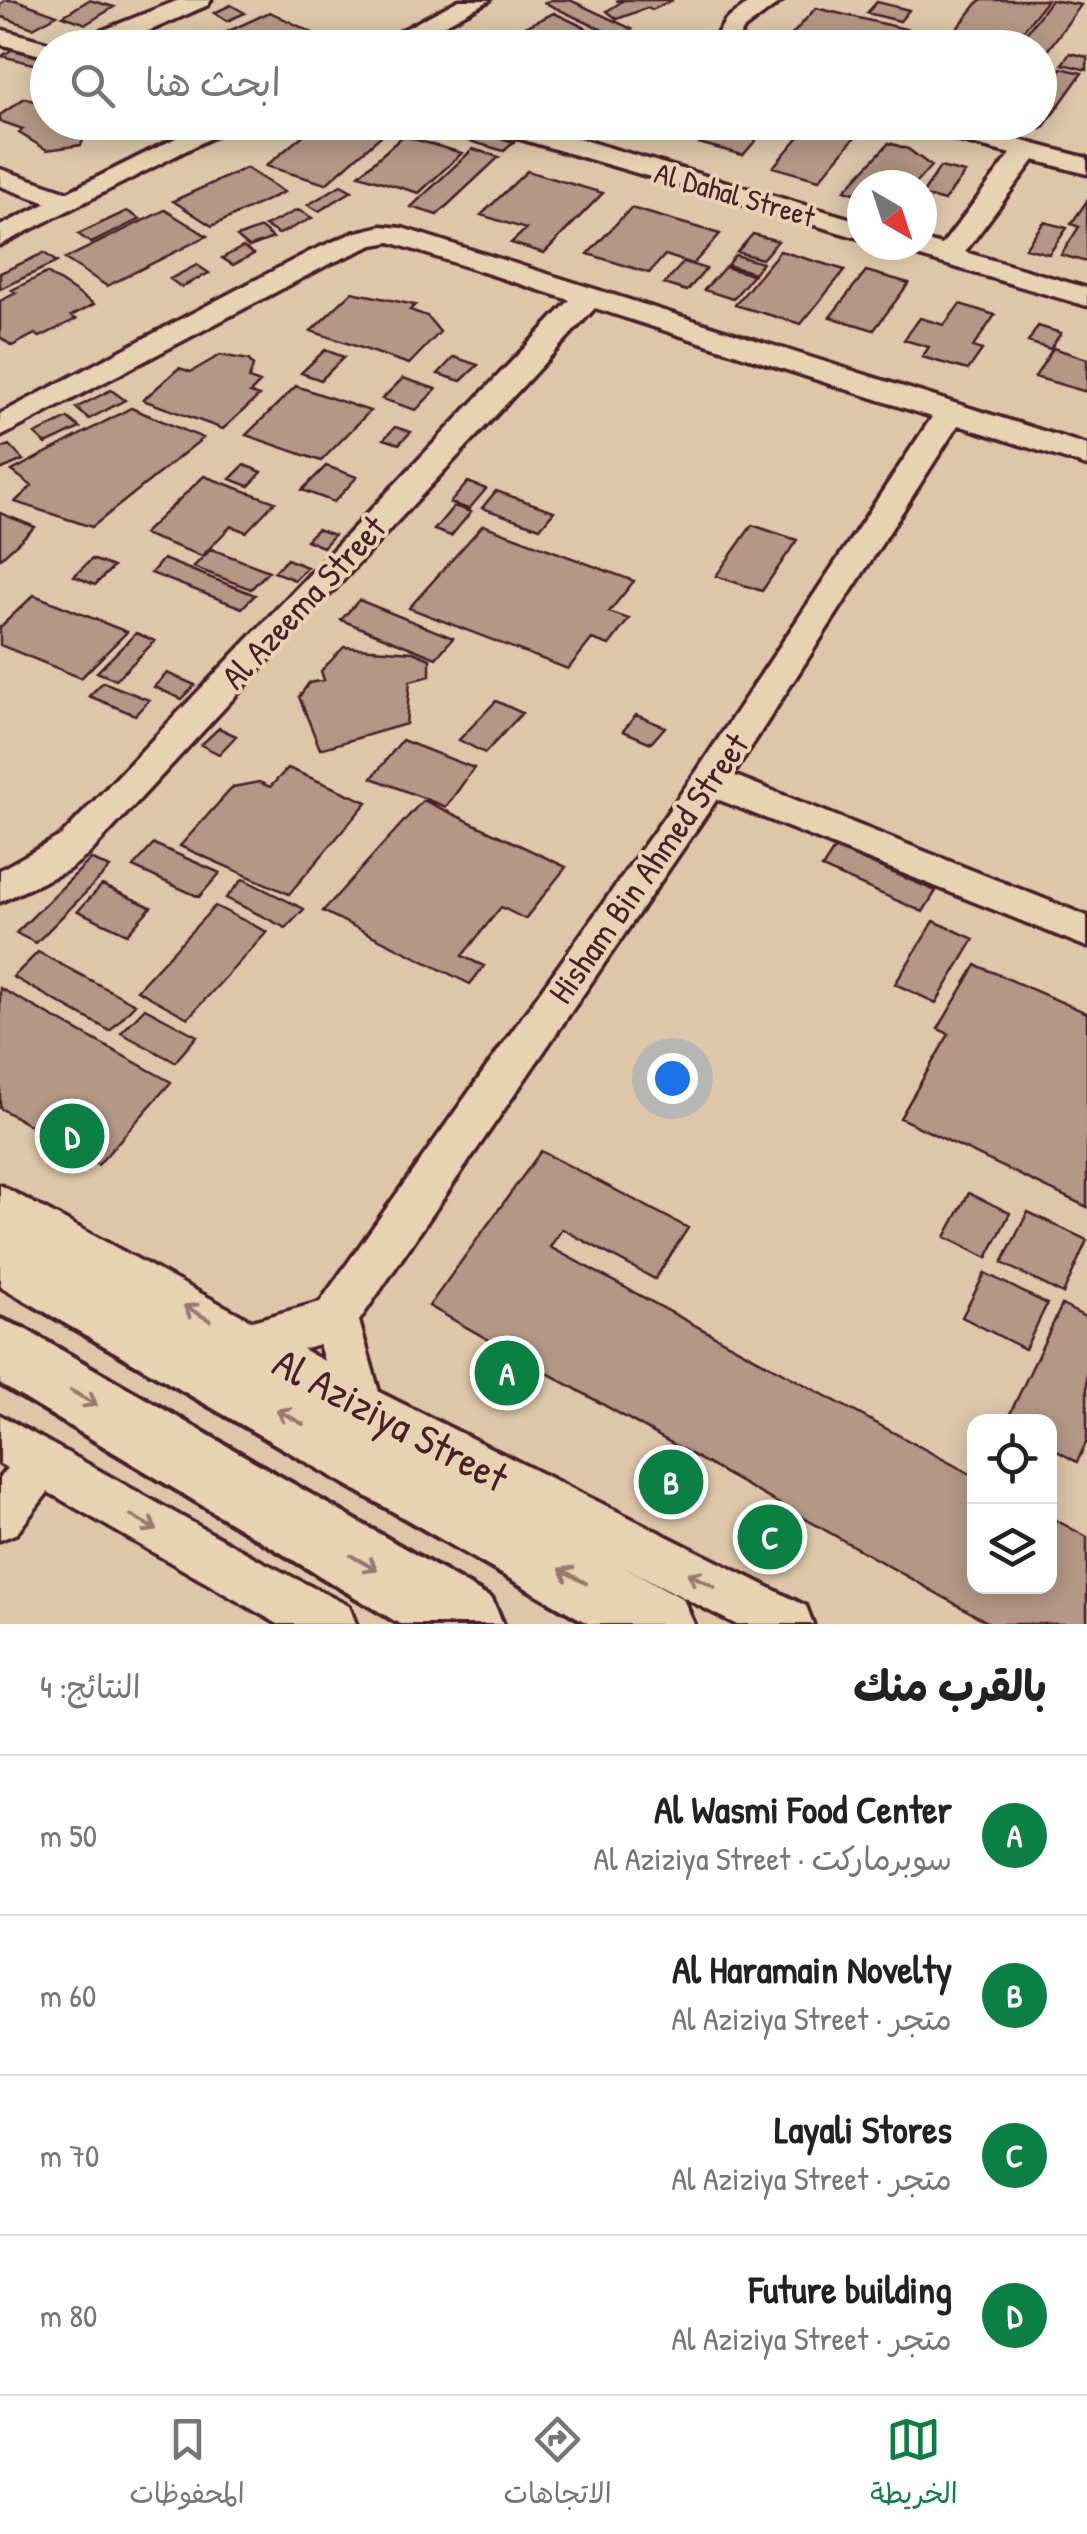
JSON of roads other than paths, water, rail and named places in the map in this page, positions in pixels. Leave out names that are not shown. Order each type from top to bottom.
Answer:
[{"type":"main road","name":"Al Aziziya Street","points":[[0,1254],[658,1624]]},
{"type":"main road","points":[[0,1349],[467,1624]]},
{"type":"street","points":[[131,30],[199,0]]},
{"type":"street","points":[[417,30],[478,0]]},
{"type":"street","points":[[730,30],[746,14],[772,0]]},
{"type":"street","points":[[0,36],[30,45]]},
{"type":"street","points":[[0,237],[193,140]]},
{"type":"street","name":"Al Dahal Street","points":[[553,140],[847,227]]},
{"type":"street","points":[[987,140],[1087,166]]},
{"type":"street","points":[[948,256],[1026,150]]},
{"type":"street","points":[[0,177],[70,202]]},
{"type":"street","points":[[6,417],[319,258],[342,250],[363,235],[409,237],[1087,456]]},
{"type":"street","points":[[937,253],[1087,298]]},
{"type":"street","name":"Al Azeema Street","points":[[0,887],[75,845],[590,296]]},
{"type":"street","name":"Hisham Bin Ahmed Street","points":[[335,1318],[710,781],[951,412]]},
{"type":"street","points":[[710,781],[1087,932]]},
{"type":"street","name":"Al Aziziya Street","points":[[0,1204],[360,1406],[788,1624]]},
{"type":"street","points":[[250,1344],[335,1318],[360,1406]]},
{"type":"street","points":[[0,1516],[20,1450],[243,1580],[331,1624]]},
{"type":"place","name":"Future building","points":[[72,1136]]},
{"type":"place","name":"Al Wasmi Food Center","points":[[507,1373]]},
{"type":"place","name":"Al Haramain Novelty","points":[[671,1482]]},
{"type":"place","name":"Layali Stores","points":[[770,1537]]}]
